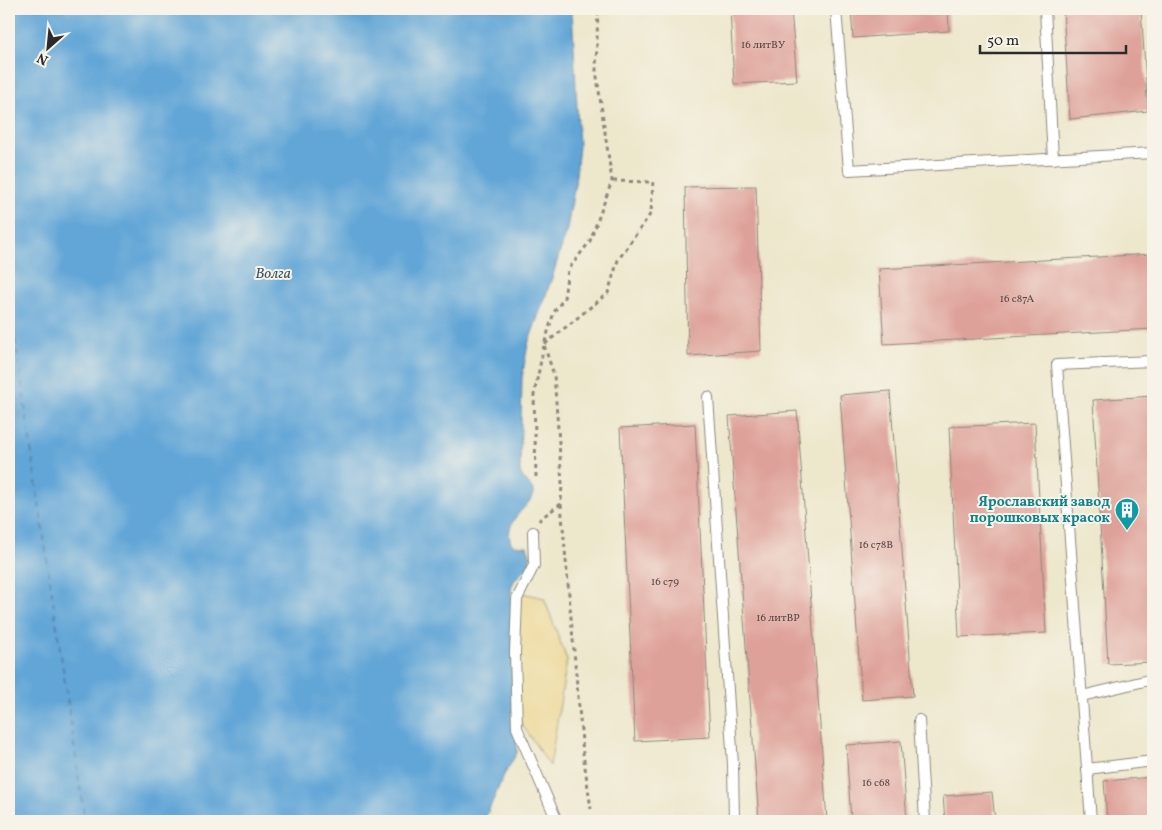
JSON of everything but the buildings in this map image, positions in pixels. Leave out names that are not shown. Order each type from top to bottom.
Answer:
[{"type":"lane","points":[[836,9],[849,170],[1153,153]]},
{"type":"lane","points":[[1045,9],[1053,159]]},
{"type":"lane","points":[[1091,821],[1057,365],[1153,361]]},
{"type":"lane","points":[[708,397],[733,764],[734,821]]},
{"type":"lane","points":[[533,532],[534,565],[517,599],[515,653],[517,728],[557,821]]},
{"type":"lane","points":[[1082,696],[1153,679]]},
{"type":"lane","points":[[918,720],[925,821]]},
{"type":"lane","points":[[1087,769],[1153,761]]},
{"type":"path","points":[[536,477],[534,395],[544,344],[554,312],[564,298],[568,270],[590,241],[612,181],[596,70],[598,9]]},
{"type":"path","points":[[544,344],[608,293],[618,260],[651,213],[652,182],[612,181]]},
{"type":"path","points":[[544,344],[554,375],[562,483],[561,504],[583,752],[591,809]]},
{"type":"path","points":[[533,532],[541,518],[561,504]]},
{"type":"sand","points":[[522,593],[544,598],[567,660],[550,766],[519,720],[517,615]]},
{"type":"water","name":"Волга","points":[[9,9],[572,9],[579,146],[575,184],[567,229],[552,278],[528,344],[522,378],[520,471],[533,491],[529,502],[510,527],[512,545],[527,546],[530,555],[528,566],[516,579],[511,590],[517,753],[504,775],[484,821],[9,821]]},
{"type":"ferry route","points":[[9,296],[85,821]]},
{"type":"place","name":"Ярославский завод порошковых красок","points":[[1127,531]]}]
